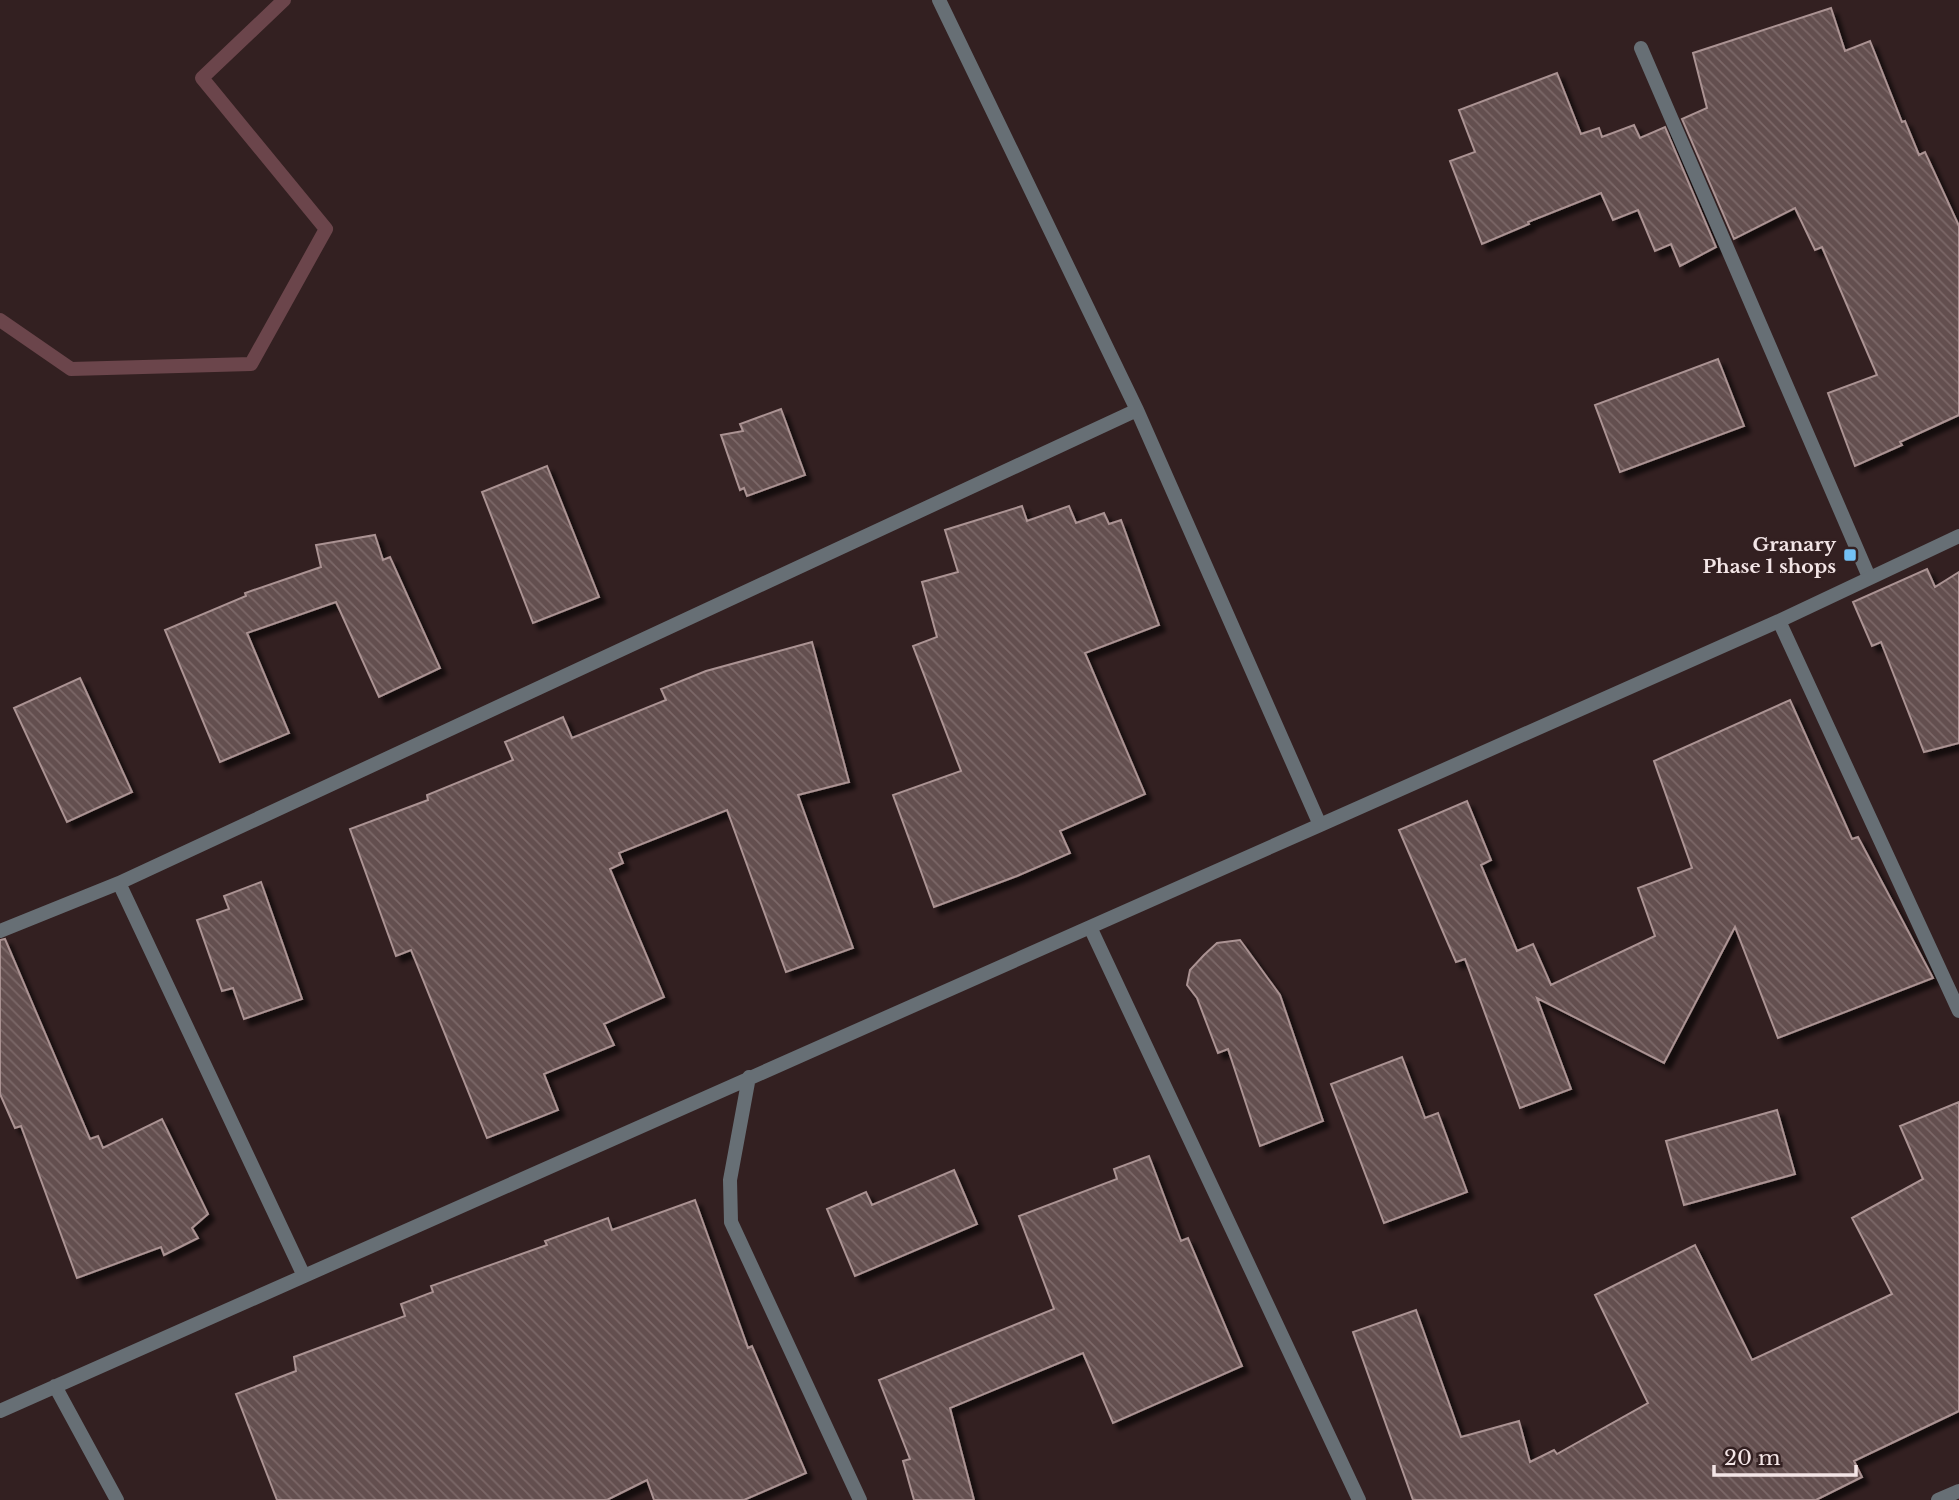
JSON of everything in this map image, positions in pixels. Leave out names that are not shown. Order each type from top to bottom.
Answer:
[{"type":"street","points":[[939,0],[1137,410],[1320,825]]},
{"type":"street","points":[[1641,48],[1869,577]]},
{"type":"street","points":[[0,931],[119,883],[1137,410]]},
{"type":"street","points":[[0,1410],[1779,621],[1959,536]]},
{"type":"street","points":[[1779,621],[1959,1012]]},
{"type":"street","points":[[119,883],[304,1276]]},
{"type":"street","points":[[1090,926],[1359,1500]]},
{"type":"street","points":[[749,1077],[730,1180],[731,1222],[860,1500]]},
{"type":"street","points":[[55,1386],[117,1500]]},
{"type":"street","points":[[1938,1500],[1959,1491]]},
{"type":"building","points":[[1831,8],[1845,51],[1870,41],[1902,122],[1905,121],[1919,155],[1925,152],[1959,226],[1959,415],[1855,466],[1828,393],[1877,375],[1822,247],[1815,250],[1795,208],[1734,239],[1682,119],[1707,108],[1693,53]]},
{"type":"building","points":[[1557,73],[1581,134],[1599,128],[1602,137],[1634,125],[1640,138],[1665,127],[1716,247],[1680,266],[1671,244],[1655,251],[1638,210],[1613,220],[1601,193],[1528,222],[1529,224],[1482,244],[1450,161],[1475,152],[1459,110]]},
{"type":"building","points":[[1718,359],[1744,426],[1620,472],[1595,405]]},
{"type":"building","points":[[781,409],[805,475],[747,496],[744,488],[740,490],[721,435],[743,431],[740,424]]},
{"type":"building","points":[[547,466],[599,597],[533,623],[482,492]]},
{"type":"building","points":[[1022,506],[1027,521],[1069,506],[1076,523],[1104,513],[1109,524],[1121,520],[1159,625],[1085,653],[1145,794],[1060,831],[1070,853],[934,907],[893,795],[961,771],[913,646],[937,637],[922,582],[958,572],[945,530]]},
{"type":"building","points":[[375,535],[383,560],[390,557],[440,668],[379,697],[336,602],[247,633],[289,733],[220,762],[165,630],[246,596],[245,593],[321,567],[316,545]]},
{"type":"building","points":[[1927,569],[1935,587],[1959,572],[1959,743],[1924,752],[1881,642],[1872,646],[1853,602]]},
{"type":"building","points":[[812,642],[849,782],[798,795],[853,948],[786,972],[727,810],[619,853],[623,863],[610,869],[664,997],[604,1024],[614,1045],[544,1074],[558,1110],[487,1138],[411,950],[396,956],[350,829],[428,800],[427,795],[513,760],[505,742],[563,717],[572,738],[666,700],[661,689],[706,671]]},
{"type":"building","points":[[80,678],[132,792],[67,822],[14,708]]},
{"type":"building","points":[[1790,700],[1852,839],[1858,837],[1933,978],[1778,1038],[1735,927],[1664,1063],[1537,998],[1571,1089],[1520,1108],[1465,959],[1456,962],[1399,830],[1467,801],[1491,860],[1481,865],[1517,951],[1533,944],[1551,985],[1655,936],[1638,888],[1692,868],[1654,761]]},
{"type":"building","points":[[261,882],[302,999],[244,1019],[233,988],[222,991],[197,920],[229,909],[224,896]]},
{"type":"building","points":[[5,939],[90,1139],[98,1136],[103,1148],[162,1119],[208,1214],[192,1228],[198,1238],[164,1255],[161,1247],[77,1278],[21,1126],[15,1128],[0,1094],[0,940]]},
{"type":"building","points":[[1240,940],[1280,995],[1323,1121],[1260,1146],[1228,1049],[1218,1053],[1197,998],[1187,985],[1190,970],[1217,943]]},
{"type":"building","points":[[1402,1057],[1425,1118],[1438,1113],[1467,1192],[1384,1223],[1331,1084]]},
{"type":"building","points":[[1959,1102],[1959,1411],[1854,1461],[1862,1477],[1816,1500],[1413,1500],[1353,1332],[1416,1310],[1461,1437],[1519,1421],[1530,1462],[1554,1450],[1557,1454],[1648,1403],[1595,1295],[1695,1245],[1752,1360],[1892,1294],[1852,1218],[1923,1179],[1900,1126]]},
{"type":"building","points":[[1777,1110],[1795,1174],[1684,1205],[1666,1141]]},
{"type":"building","points":[[1149,1156],[1181,1241],[1188,1238],[1242,1366],[1113,1423],[1083,1353],[950,1408],[974,1500],[914,1500],[903,1461],[910,1459],[879,1380],[1054,1309],[1019,1216],[1117,1179],[1114,1169]]},
{"type":"building","points":[[954,1170],[977,1224],[855,1276],[827,1209],[866,1192],[872,1205]]},
{"type":"building","points":[[695,1200],[748,1348],[752,1346],[806,1473],[744,1500],[654,1500],[647,1480],[607,1500],[277,1500],[236,1394],[296,1371],[294,1357],[405,1316],[401,1304],[433,1292],[431,1286],[547,1245],[545,1241],[608,1218],[612,1230]]},
{"type":"waterway","points":[[0,320],[71,369],[251,364],[326,229],[202,78],[284,0]]},
{"type":"place","name":"Granary Phase 1 shops","points":[[1850,555]]}]
